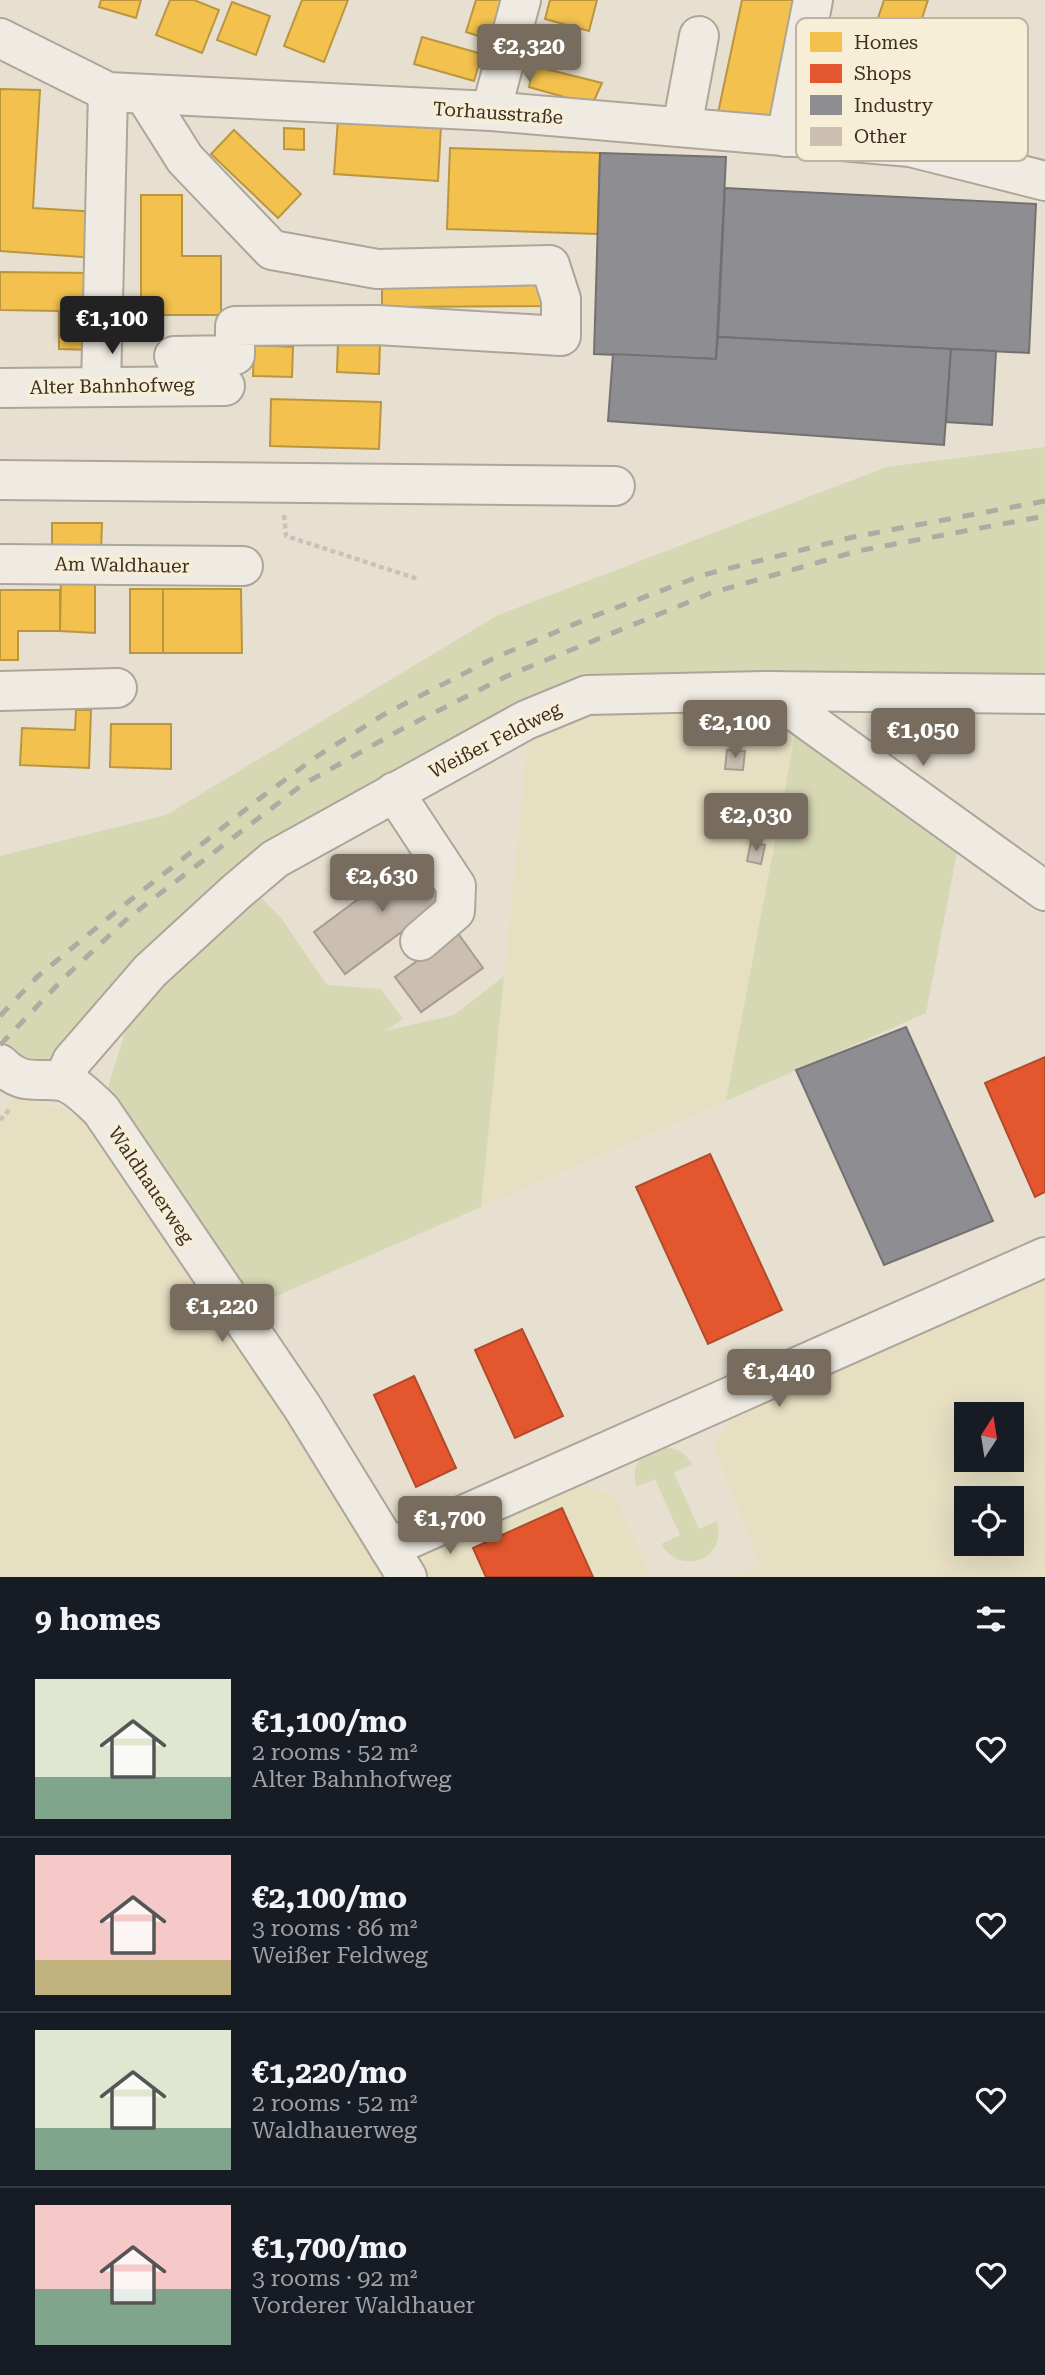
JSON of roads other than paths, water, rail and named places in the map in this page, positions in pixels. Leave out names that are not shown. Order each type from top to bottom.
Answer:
[{"type":"street","points":[[491,111],[521,0]]},
{"type":"street","points":[[809,18],[813,0]]},
{"type":"street","points":[[682,127],[699,36]]},
{"type":"street","name":"Torhausstraße","points":[[0,38],[126,93],[491,111],[796,138]]},
{"type":"street","points":[[786,137],[796,86]]},
{"type":"street","points":[[126,93],[272,250],[377,269],[550,265],[561,299],[561,336],[377,325],[235,326],[235,355],[174,356]]},
{"type":"street","points":[[101,386],[126,93]]},
{"type":"street","name":"Torhausstraße","points":[[966,161],[1045,181]]},
{"type":"street","name":"Alter Bahnhofweg","points":[[0,388],[225,386]]},
{"type":"street","points":[[0,480],[615,486]]},
{"type":"street","name":"Am Waldhauer","points":[[0,564],[243,566]]},
{"type":"street","points":[[0,691],[117,688]]},
{"type":"street","points":[[767,691],[1045,891]]},
{"type":"street","name":"Weißer Feldweg","points":[[63,1081],[72,1060],[150,971],[275,859],[526,720],[587,695],[767,691],[1045,694]]},
{"type":"street","points":[[394,792],[456,886],[455,911],[420,941]]},
{"type":"street","points":[[4,1068],[32,1082],[63,1081]]},
{"type":"street","name":"Waldhauerweg","points":[[63,1081],[101,1110],[303,1408],[398,1563]]},
{"type":"street","points":[[398,1563],[416,1538],[1045,1257]]},
{"type":"railway","points":[[0,1016],[37,977],[119,909],[316,757],[383,715],[494,658],[589,618],[703,575],[853,537],[1045,501]]},
{"type":"railway","points":[[0,1045],[65,977],[128,918],[302,785],[402,729],[507,676],[711,593],[858,551],[1045,516]]}]
